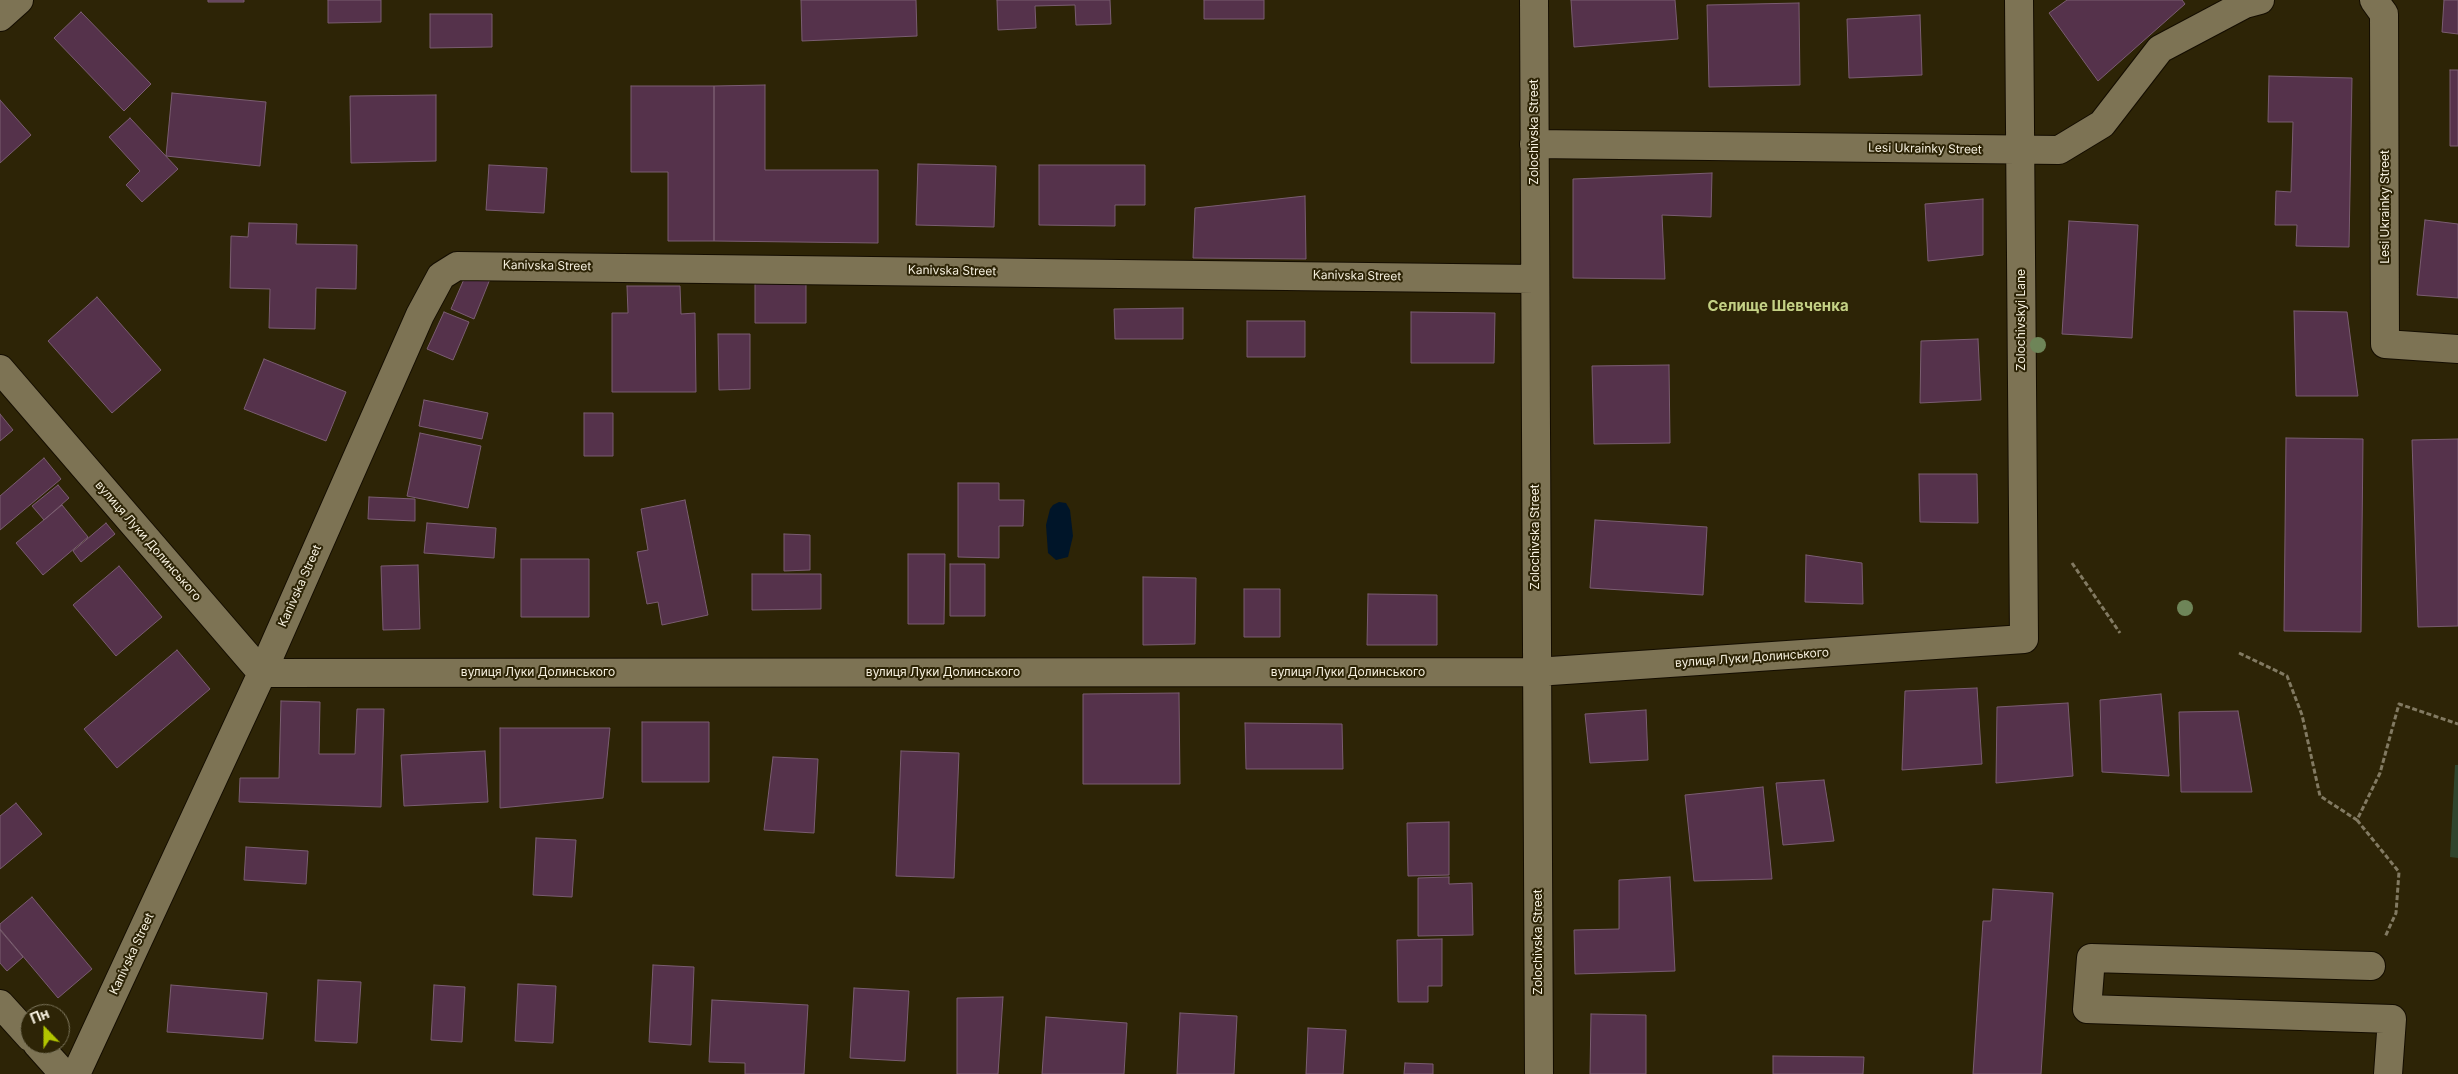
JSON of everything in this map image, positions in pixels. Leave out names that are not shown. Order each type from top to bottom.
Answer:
[{"type":"street","points":[[0,17],[19,0]]},
{"type":"street","name":"Zolochivska Street","points":[[1534,0],[1539,1074]]},
{"type":"street","name":"Zolochivskyi Lane","points":[[2019,0],[2024,639]]},
{"type":"street","name":"Lesi Ukrainky Street","points":[[1534,144],[2060,150],[2102,124],[2160,50],[2245,4],[2260,0]]},
{"type":"street","name":"Lesi Ukrainky Street","points":[[2374,0],[2384,14],[2385,344],[2458,349]]},
{"type":"street","name":"Kanivska Street","points":[[76,1074],[262,672],[420,315],[441,276],[457,266],[1534,279]]},
{"type":"street","name":"вулиця Луки Долинського","points":[[0,369],[262,672],[1536,672],[2024,639]]},
{"type":"street","points":[[2371,966],[2091,958],[2087,1008],[2392,1019],[2388,1074]]},
{"type":"street","points":[[0,1004],[20,1026]]},
{"type":"street","points":[[45,1054],[64,1074]]},
{"type":"path","points":[[2072,562],[2120,633]]},
{"type":"path","points":[[2239,653],[2287,676],[2302,715],[2320,796],[2357,820],[2399,872],[2396,913]]},
{"type":"path","points":[[2357,820],[2380,773],[2399,704],[2458,724]]},
{"type":"green space","points":[[2455,765],[2458,765],[2458,858],[2450,857]]},
{"type":"water","points":[[1059,502],[1066,503],[1070,510],[1073,536],[1068,557],[1056,560],[1048,553],[1046,525],[1050,509]]},
{"type":"building","points":[[208,0],[244,0],[244,2],[208,2]]},
{"type":"building","points":[[328,0],[381,0],[381,22],[328,23]]},
{"type":"building","points":[[801,0],[916,0],[917,36],[802,41]]},
{"type":"building","points":[[997,0],[1110,0],[1111,24],[1076,25],[1075,5],[1035,6],[1036,28],[998,30]]},
{"type":"building","points":[[1204,0],[1264,0],[1264,19],[1204,19]]},
{"type":"building","points":[[1571,0],[1675,0],[1678,39],[1574,47]]},
{"type":"building","points":[[2067,0],[2182,0],[2185,4],[2098,81],[2049,13]]},
{"type":"building","points":[[2444,0],[2458,0],[2458,34],[2442,32]]},
{"type":"building","points":[[1799,3],[1800,85],[1709,87],[1707,5]]},
{"type":"building","points":[[81,12],[151,84],[124,111],[54,38]]},
{"type":"building","points":[[430,14],[492,14],[492,47],[430,48]]},
{"type":"building","points":[[1920,15],[1922,75],[1849,78],[1847,19]]},
{"type":"building","points":[[2450,70],[2458,70],[2458,146],[2450,146]]},
{"type":"building","points":[[2269,76],[2352,78],[2349,247],[2296,246],[2297,225],[2275,225],[2276,191],[2291,192],[2293,122],[2268,122]]},
{"type":"building","points":[[765,85],[765,170],[878,170],[878,243],[714,241],[714,86]]},
{"type":"building","points":[[631,86],[714,86],[714,241],[668,241],[668,172],[631,172]]},
{"type":"building","points":[[172,93],[266,102],[260,166],[166,156]]},
{"type":"building","points":[[436,95],[436,161],[351,163],[350,96]]},
{"type":"building","points":[[0,100],[31,135],[0,163]]},
{"type":"building","points":[[130,118],[178,169],[142,202],[126,185],[140,171],[109,137]]},
{"type":"building","points":[[918,164],[996,166],[994,227],[916,225]]},
{"type":"building","points":[[489,165],[547,168],[544,213],[486,210]]},
{"type":"building","points":[[1039,165],[1145,165],[1145,205],[1115,205],[1115,226],[1039,225]]},
{"type":"building","points":[[1712,173],[1711,217],[1662,215],[1665,279],[1573,278],[1573,179]]},
{"type":"building","points":[[1305,196],[1306,259],[1193,258],[1195,208]]},
{"type":"building","points":[[1983,199],[1983,255],[1928,261],[1925,204]]},
{"type":"building","points":[[2425,220],[2458,224],[2458,298],[2417,295]]},
{"type":"building","points":[[2069,221],[2138,225],[2132,338],[2062,334]]},
{"type":"building","points":[[249,223],[297,224],[296,244],[357,245],[356,289],[316,288],[315,329],[269,328],[270,289],[230,288],[231,236],[248,237]]},
{"type":"building","points":[[468,270],[490,279],[474,319],[451,309]]},
{"type":"building","points":[[755,280],[806,280],[806,323],[755,323]]},
{"type":"building","points":[[627,286],[680,286],[681,314],[695,313],[696,392],[612,392],[612,313],[628,313]]},
{"type":"building","points":[[97,297],[161,370],[112,413],[48,341]]},
{"type":"building","points":[[1183,308],[1183,339],[1115,339],[1114,309]]},
{"type":"building","points":[[2294,311],[2347,312],[2358,396],[2296,396]]},
{"type":"building","points":[[444,312],[469,322],[453,360],[427,349]]},
{"type":"building","points":[[1411,312],[1495,313],[1494,363],[1411,363]]},
{"type":"building","points":[[1247,321],[1305,321],[1305,357],[1247,357]]},
{"type":"building","points":[[718,334],[750,334],[750,389],[719,390]]},
{"type":"building","points":[[1978,339],[1981,400],[1920,403],[1921,341]]},
{"type":"building","points":[[264,359],[346,392],[326,441],[244,409]]},
{"type":"building","points":[[1669,365],[1670,443],[1594,444],[1592,366]]},
{"type":"building","points":[[424,400],[488,413],[482,439],[419,426]]},
{"type":"building","points":[[584,413],[613,413],[613,456],[584,456]]},
{"type":"building","points":[[0,414],[13,430],[0,441]]},
{"type":"building","points":[[420,433],[481,446],[468,508],[407,496]]},
{"type":"building","points":[[2286,438],[2363,439],[2361,632],[2284,631]]},
{"type":"building","points":[[2458,439],[2458,626],[2418,627],[2412,440]]},
{"type":"building","points":[[44,458],[61,479],[0,530],[0,496]]},
{"type":"building","points":[[1919,474],[1977,474],[1978,523],[1920,522]]},
{"type":"building","points":[[958,483],[999,483],[999,500],[1024,500],[1023,526],[999,526],[999,558],[958,557]]},
{"type":"building","points":[[58,485],[69,498],[44,520],[32,506]]},
{"type":"building","points":[[369,497],[415,499],[415,521],[368,519]]},
{"type":"building","points":[[685,500],[708,615],[662,625],[658,602],[647,604],[637,552],[648,550],[641,509]]},
{"type":"building","points":[[62,505],[88,537],[43,575],[16,543]]},
{"type":"building","points":[[1595,520],[1707,527],[1703,595],[1590,588]]},
{"type":"building","points":[[106,523],[115,534],[81,562],[73,551]]},
{"type":"building","points":[[427,523],[496,528],[494,558],[424,553]]},
{"type":"building","points":[[784,534],[810,535],[810,570],[784,571]]},
{"type":"building","points":[[908,554],[945,554],[944,624],[908,624]]},
{"type":"building","points":[[1806,555],[1862,563],[1863,604],[1805,602]]},
{"type":"building","points":[[521,559],[589,559],[589,617],[521,617]]},
{"type":"building","points":[[950,564],[985,564],[985,616],[950,616]]},
{"type":"building","points":[[418,565],[420,629],[383,630],[381,566]]},
{"type":"building","points":[[119,566],[162,617],[116,656],[73,605]]},
{"type":"building","points":[[752,574],[821,574],[821,609],[752,610]]},
{"type":"building","points":[[1143,577],[1196,578],[1195,644],[1143,645]]},
{"type":"building","points":[[1244,589],[1280,589],[1280,637],[1244,637]]},
{"type":"building","points":[[1368,594],[1437,595],[1437,645],[1367,645]]},
{"type":"building","points":[[177,650],[210,689],[117,768],[84,729]]},
{"type":"building","points":[[1977,688],[1982,764],[1902,770],[1905,691]]},
{"type":"building","points":[[1179,693],[1180,784],[1083,784],[1083,694]]},
{"type":"building","points":[[2161,694],[2169,776],[2102,772],[2100,700]]},
{"type":"building","points":[[281,701],[320,702],[319,754],[355,754],[357,709],[384,709],[381,807],[239,802],[240,778],[279,778]]},
{"type":"building","points":[[2068,703],[2073,776],[1996,783],[1997,707]]},
{"type":"building","points":[[1646,710],[1648,760],[1590,763],[1585,714]]},
{"type":"building","points":[[2238,711],[2252,792],[2181,792],[2179,712]]},
{"type":"building","points":[[642,722],[709,722],[709,782],[642,782]]},
{"type":"building","points":[[1245,723],[1342,724],[1343,769],[1246,769]]},
{"type":"building","points":[[500,728],[610,728],[603,798],[500,808]]},
{"type":"building","points":[[485,751],[488,802],[404,806],[401,755]]},
{"type":"building","points":[[901,751],[959,753],[954,878],[896,876]]},
{"type":"building","points":[[773,757],[818,759],[814,833],[764,830]]},
{"type":"building","points":[[1824,780],[1834,841],[1783,845],[1776,783]]},
{"type":"building","points":[[1763,787],[1772,879],[1694,881],[1685,795]]},
{"type":"building","points":[[16,803],[42,834],[0,869],[0,816]]},
{"type":"building","points":[[1449,822],[1449,875],[1408,876],[1407,823]]},
{"type":"building","points":[[536,838],[576,840],[572,897],[533,895]]},
{"type":"building","points":[[246,847],[308,851],[306,884],[244,880]]},
{"type":"building","points":[[1449,877],[1449,884],[1472,883],[1473,935],[1418,936],[1418,878]]},
{"type":"building","points":[[1670,877],[1675,971],[1575,974],[1574,930],[1619,929],[1619,880]]},
{"type":"building","points":[[1993,889],[2053,893],[2041,1074],[1973,1074],[1983,921],[1991,921]]},
{"type":"building","points":[[32,897],[92,969],[58,998],[0,929],[0,924]]},
{"type":"building","points":[[0,930],[23,957],[7,971],[0,963]]},
{"type":"building","points":[[1442,939],[1442,986],[1428,986],[1428,1002],[1398,1002],[1397,940]]},
{"type":"building","points":[[653,965],[694,967],[691,1045],[649,1042]]},
{"type":"building","points":[[318,980],[361,982],[357,1043],[315,1041]]},
{"type":"building","points":[[518,984],[556,986],[553,1043],[515,1041]]},
{"type":"building","points":[[171,985],[267,993],[263,1039],[167,1032]]},
{"type":"building","points":[[434,985],[465,987],[462,1042],[431,1040]]},
{"type":"building","points":[[854,988],[909,991],[905,1061],[850,1058]]},
{"type":"building","points":[[1003,997],[998,1074],[957,1074],[957,998]]},
{"type":"building","points":[[712,1000],[808,1005],[804,1074],[745,1074],[745,1063],[709,1062]]},
{"type":"building","points":[[1180,1013],[1237,1016],[1234,1074],[1177,1074]]},
{"type":"building","points":[[1591,1014],[1646,1015],[1646,1074],[1590,1074]]},
{"type":"building","points":[[1046,1017],[1127,1023],[1124,1074],[1042,1074]]},
{"type":"building","points":[[1308,1028],[1346,1030],[1343,1074],[1306,1074]]},
{"type":"building","points":[[1773,1056],[1864,1057],[1863,1074],[1773,1074]]},
{"type":"building","points":[[1405,1063],[1433,1064],[1433,1074],[1404,1074]]},
{"type":"district","name":"Селище Шевченка","points":[[1778,306]]}]
